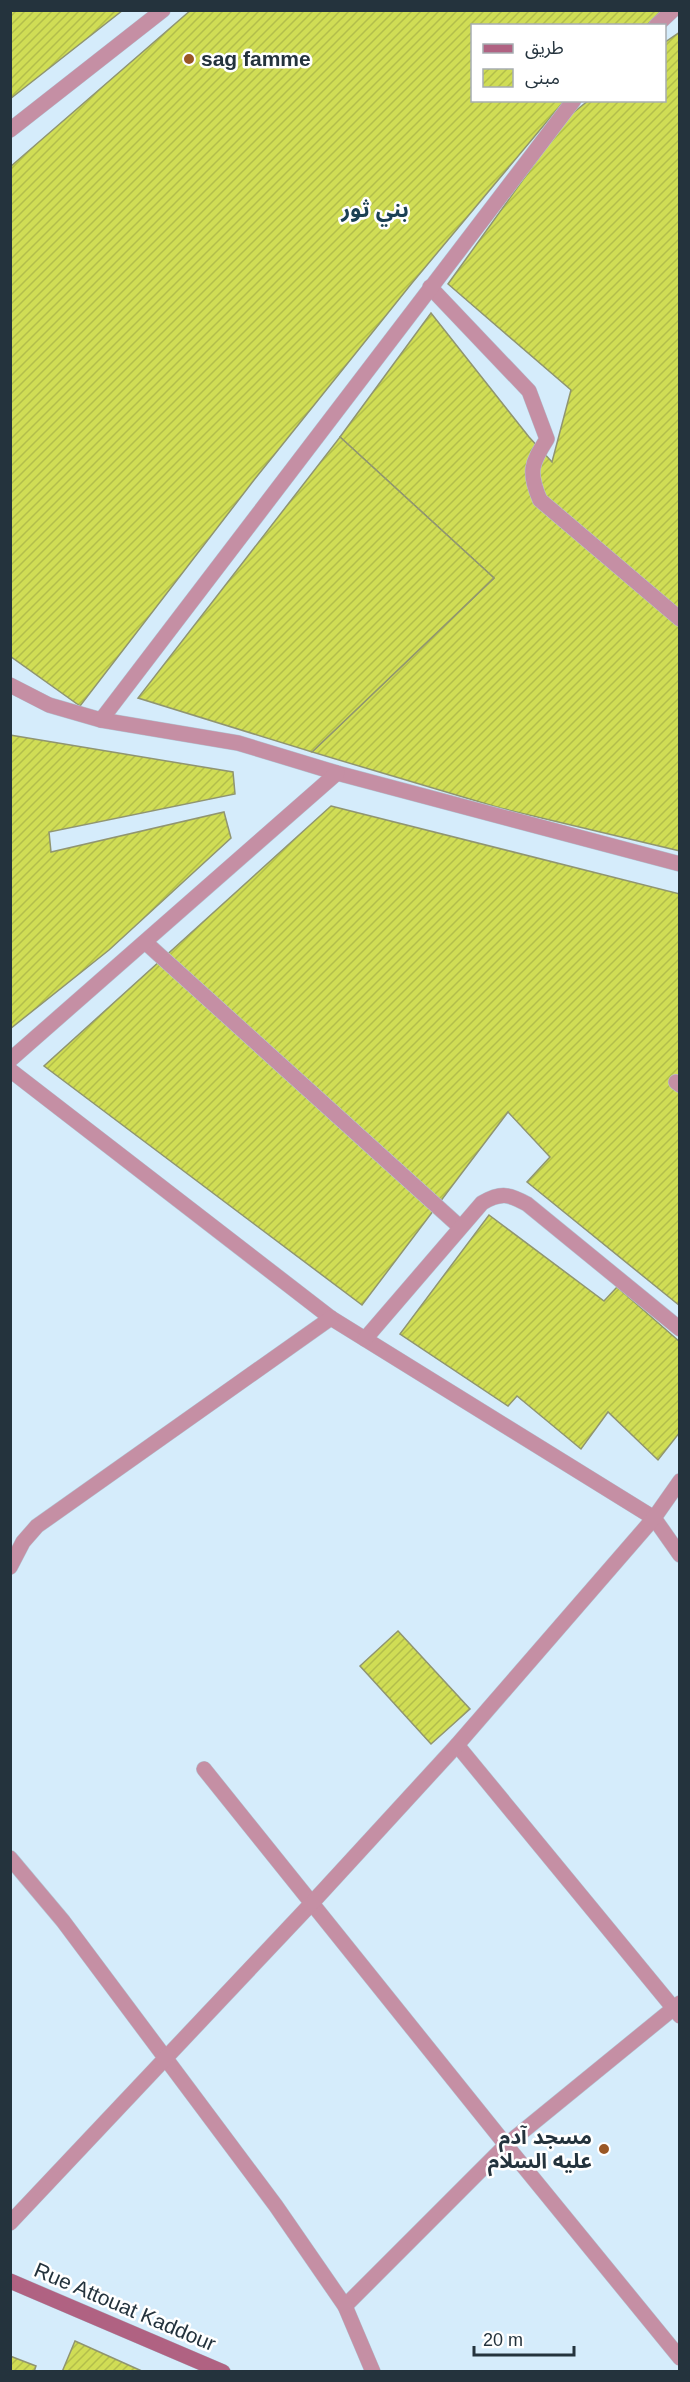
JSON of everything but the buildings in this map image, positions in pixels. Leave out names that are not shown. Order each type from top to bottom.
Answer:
[{"type":"street","points":[[10,130],[163,10]]},
{"type":"street","points":[[658,24],[673,10]]},
{"type":"street","points":[[101,720],[572,102]]},
{"type":"street","points":[[430,288],[529,391],[547,439],[535,458],[532,480],[540,500],[680,619]]},
{"type":"street","points":[[12,689],[49,705],[101,720],[238,743],[337,773],[680,864]]},
{"type":"street","points":[[10,1060],[337,773]]},
{"type":"street","points":[[145,942],[460,1227]]},
{"type":"street","points":[[10,1070],[331,1318],[654,1518],[680,1555]]},
{"type":"street","points":[[365,1339],[482,1203],[493,1196],[510,1195],[527,1204],[680,1329]]},
{"type":"street","points":[[10,1567],[23,1542],[38,1526],[331,1318]]},
{"type":"street","points":[[10,2223],[311,1904],[457,1745],[654,1518],[680,1481]]},
{"type":"street","points":[[345,2306],[506,2145],[678,2009],[457,1745]]},
{"type":"street","points":[[204,1769],[680,2358]]},
{"type":"street","points":[[10,1858],[63,1921],[276,2206],[345,2306],[373,2372]]},
{"type":"street","name":"Rue Attouat Kaddour","points":[[10,2281],[223,2372]]},
{"type":"place","name":"sag famme","points":[[189,59]]},
{"type":"place","name":"مسجد آدم عليه السلام","points":[[604,2149]]},
{"type":"district","name":"بني ثور","points":[[375,209]]}]
